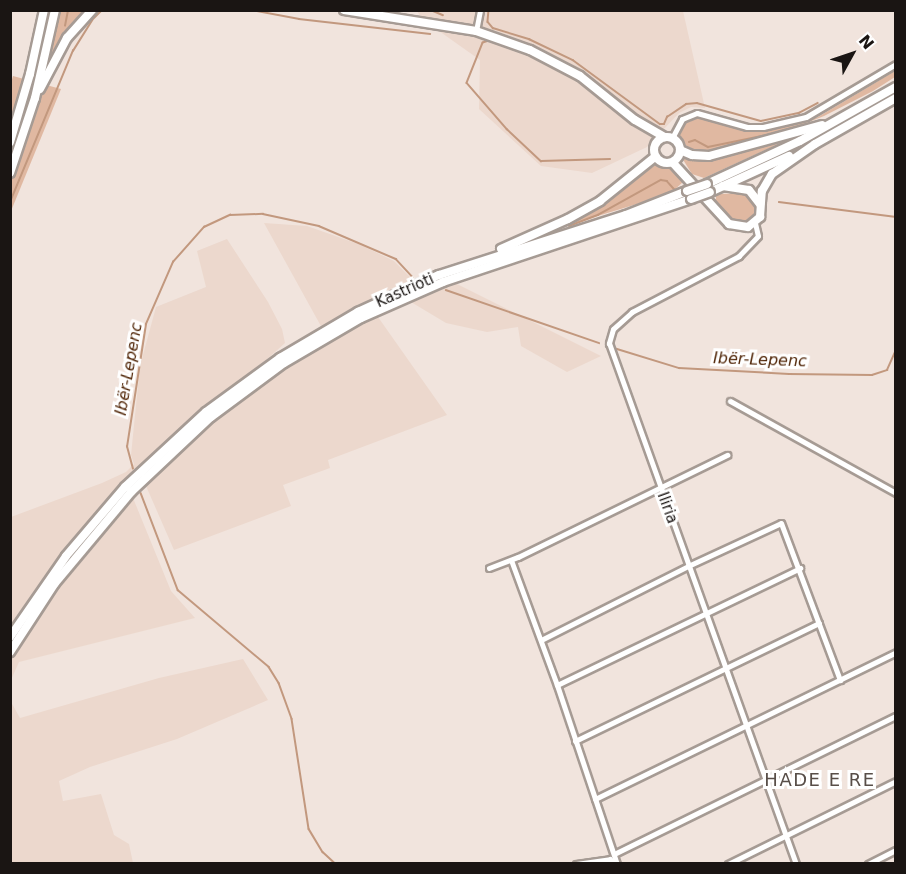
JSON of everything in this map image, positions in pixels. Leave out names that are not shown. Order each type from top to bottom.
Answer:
[{"type":"highway","points":[[10,142],[30,74],[44,10]]},
{"type":"highway","points":[[10,173],[35,98],[55,10]]},
{"type":"highway","points":[[35,98],[68,38],[92,10]]},
{"type":"highway","points":[[344,10],[476,31],[531,50],[567,68],[594,85],[635,120],[668,138],[691,180],[729,224],[742,228],[755,223],[761,212],[766,181],[795,156],[896,98]]},
{"type":"highway","name":"Kastrioti","points":[[10,652],[55,583],[130,492],[211,417],[284,363],[362,318],[443,282],[708,188],[841,119],[896,87]]},
{"type":"highway","points":[[635,120],[654,146],[655,157],[665,164],[677,156],[709,156],[841,119]]},
{"type":"highway","points":[[654,146],[668,138]]},
{"type":"highway","name":"Kastrioti","points":[[708,188],[723,186],[814,144]]},
{"type":"highway","points":[[466,265],[538,233],[600,201],[655,157]]},
{"type":"highway","points":[[723,186],[749,190],[758,200],[761,212]]},
{"type":"highway","name":"Kastrioti","points":[[10,637],[72,548],[125,487],[174,440],[223,398],[280,358],[341,321],[413,286],[466,265],[689,195]]},
{"type":"highway","points":[[10,629],[34,600]]},
{"type":"street","points":[[476,31],[480,10]]},
{"type":"street","points":[[668,138],[682,119],[697,113],[747,127],[763,127],[806,117],[896,64]]},
{"type":"street","name":"Iliria","points":[[755,223],[758,236],[731,262],[632,312],[610,333],[613,358],[796,864]]},
{"type":"street","points":[[730,401],[896,493]]},
{"type":"street","points":[[489,568],[511,560],[727,454]]},
{"type":"street","points":[[541,640],[688,566],[781,523],[800,568],[840,680]]},
{"type":"street","points":[[511,560],[557,685],[616,864]]},
{"type":"street","points":[[557,685],[800,568]]},
{"type":"street","points":[[575,741],[819,623]]},
{"type":"street","points":[[595,799],[896,652]]},
{"type":"street","points":[[614,854],[896,716]]},
{"type":"street","points":[[728,864],[896,781]]},
{"type":"street","points":[[868,864],[896,850]]},
{"type":"street","points":[[576,864],[610,859],[616,864]]},
{"type":"shaded area","points":[[60,11],[87,11],[71,30],[45,78]]},
{"type":"shaded area","points":[[417,11],[683,11],[705,108],[691,107],[679,113],[647,147],[592,173],[541,166],[479,109],[480,60],[422,19]]},
{"type":"shaded area","points":[[895,71],[895,77],[873,91],[824,116],[781,133],[711,151],[690,149],[678,135],[683,124],[698,118],[761,131],[800,123],[818,117]]},
{"type":"shaded area","points":[[13,76],[61,89],[11,211],[10,86]]},
{"type":"shaded area","points":[[800,134],[704,178],[692,174],[682,158],[710,160]]},
{"type":"shaded area","points":[[657,164],[672,167],[688,183],[683,182],[672,192],[650,200],[542,233],[604,201]]},
{"type":"shaded area","points":[[743,193],[752,197],[756,210],[751,220],[745,223],[732,221],[712,199],[716,199],[716,195],[720,194]]},
{"type":"shaded area","points":[[264,223],[307,226],[361,245],[394,261],[413,280],[453,282],[601,356],[567,372],[521,346],[518,327],[487,332],[446,323],[411,302],[378,317],[447,415],[328,460],[330,468],[283,485],[291,506],[174,550],[146,486],[133,498],[171,591],[195,618],[19,662],[11,680],[11,517],[102,483],[126,472],[134,464],[131,455],[140,366],[156,307],[206,287],[197,251],[227,239],[268,302],[282,329],[285,343],[253,372],[322,328]]},
{"type":"shaded area","points":[[243,659],[268,700],[177,739],[90,767],[59,781],[63,801],[101,794],[114,835],[129,844],[133,863],[11,863],[11,702],[20,718],[159,678]]},
{"type":"waterway","points":[[65,26],[68,10]]},
{"type":"waterway","points":[[10,202],[73,51],[92,20],[102,10]]},
{"type":"waterway","points":[[252,10],[299,19],[430,34]]},
{"type":"waterway","points":[[431,10],[443,15]]},
{"type":"waterway","points":[[489,10],[488,22],[493,28],[529,39],[573,60],[660,124],[664,124],[667,117],[686,104],[697,103],[761,121],[799,113],[818,103]]},
{"type":"waterway","points":[[498,43],[489,41],[483,43],[467,83],[507,129],[541,161],[610,159]]},
{"type":"waterway","points":[[808,121],[896,69]]},
{"type":"waterway","points":[[689,142],[695,140],[708,147],[782,132]]},
{"type":"waterway","points":[[569,226],[598,215],[661,180],[667,181],[675,190],[682,187]]},
{"type":"waterway","points":[[779,202],[896,217]]},
{"type":"waterway","name":"Ibër-Lepenc","points":[[133,469],[127,447],[146,324],[173,262],[204,227],[230,215],[263,214],[319,226],[396,259],[413,277]]},
{"type":"waterway","name":"Ibër-Lepenc","points":[[446,290],[599,343]]},
{"type":"waterway","name":"Ibër-Lepenc","points":[[614,348],[679,368],[789,374],[872,375],[887,370],[896,350]]},
{"type":"waterway","name":"Ibër-Lepenc","points":[[141,493],[178,590],[269,667],[279,683],[292,719],[309,829],[323,852],[336,864]]},
{"type":"district","name":"HADE E RE","points":[[820,780]]}]
